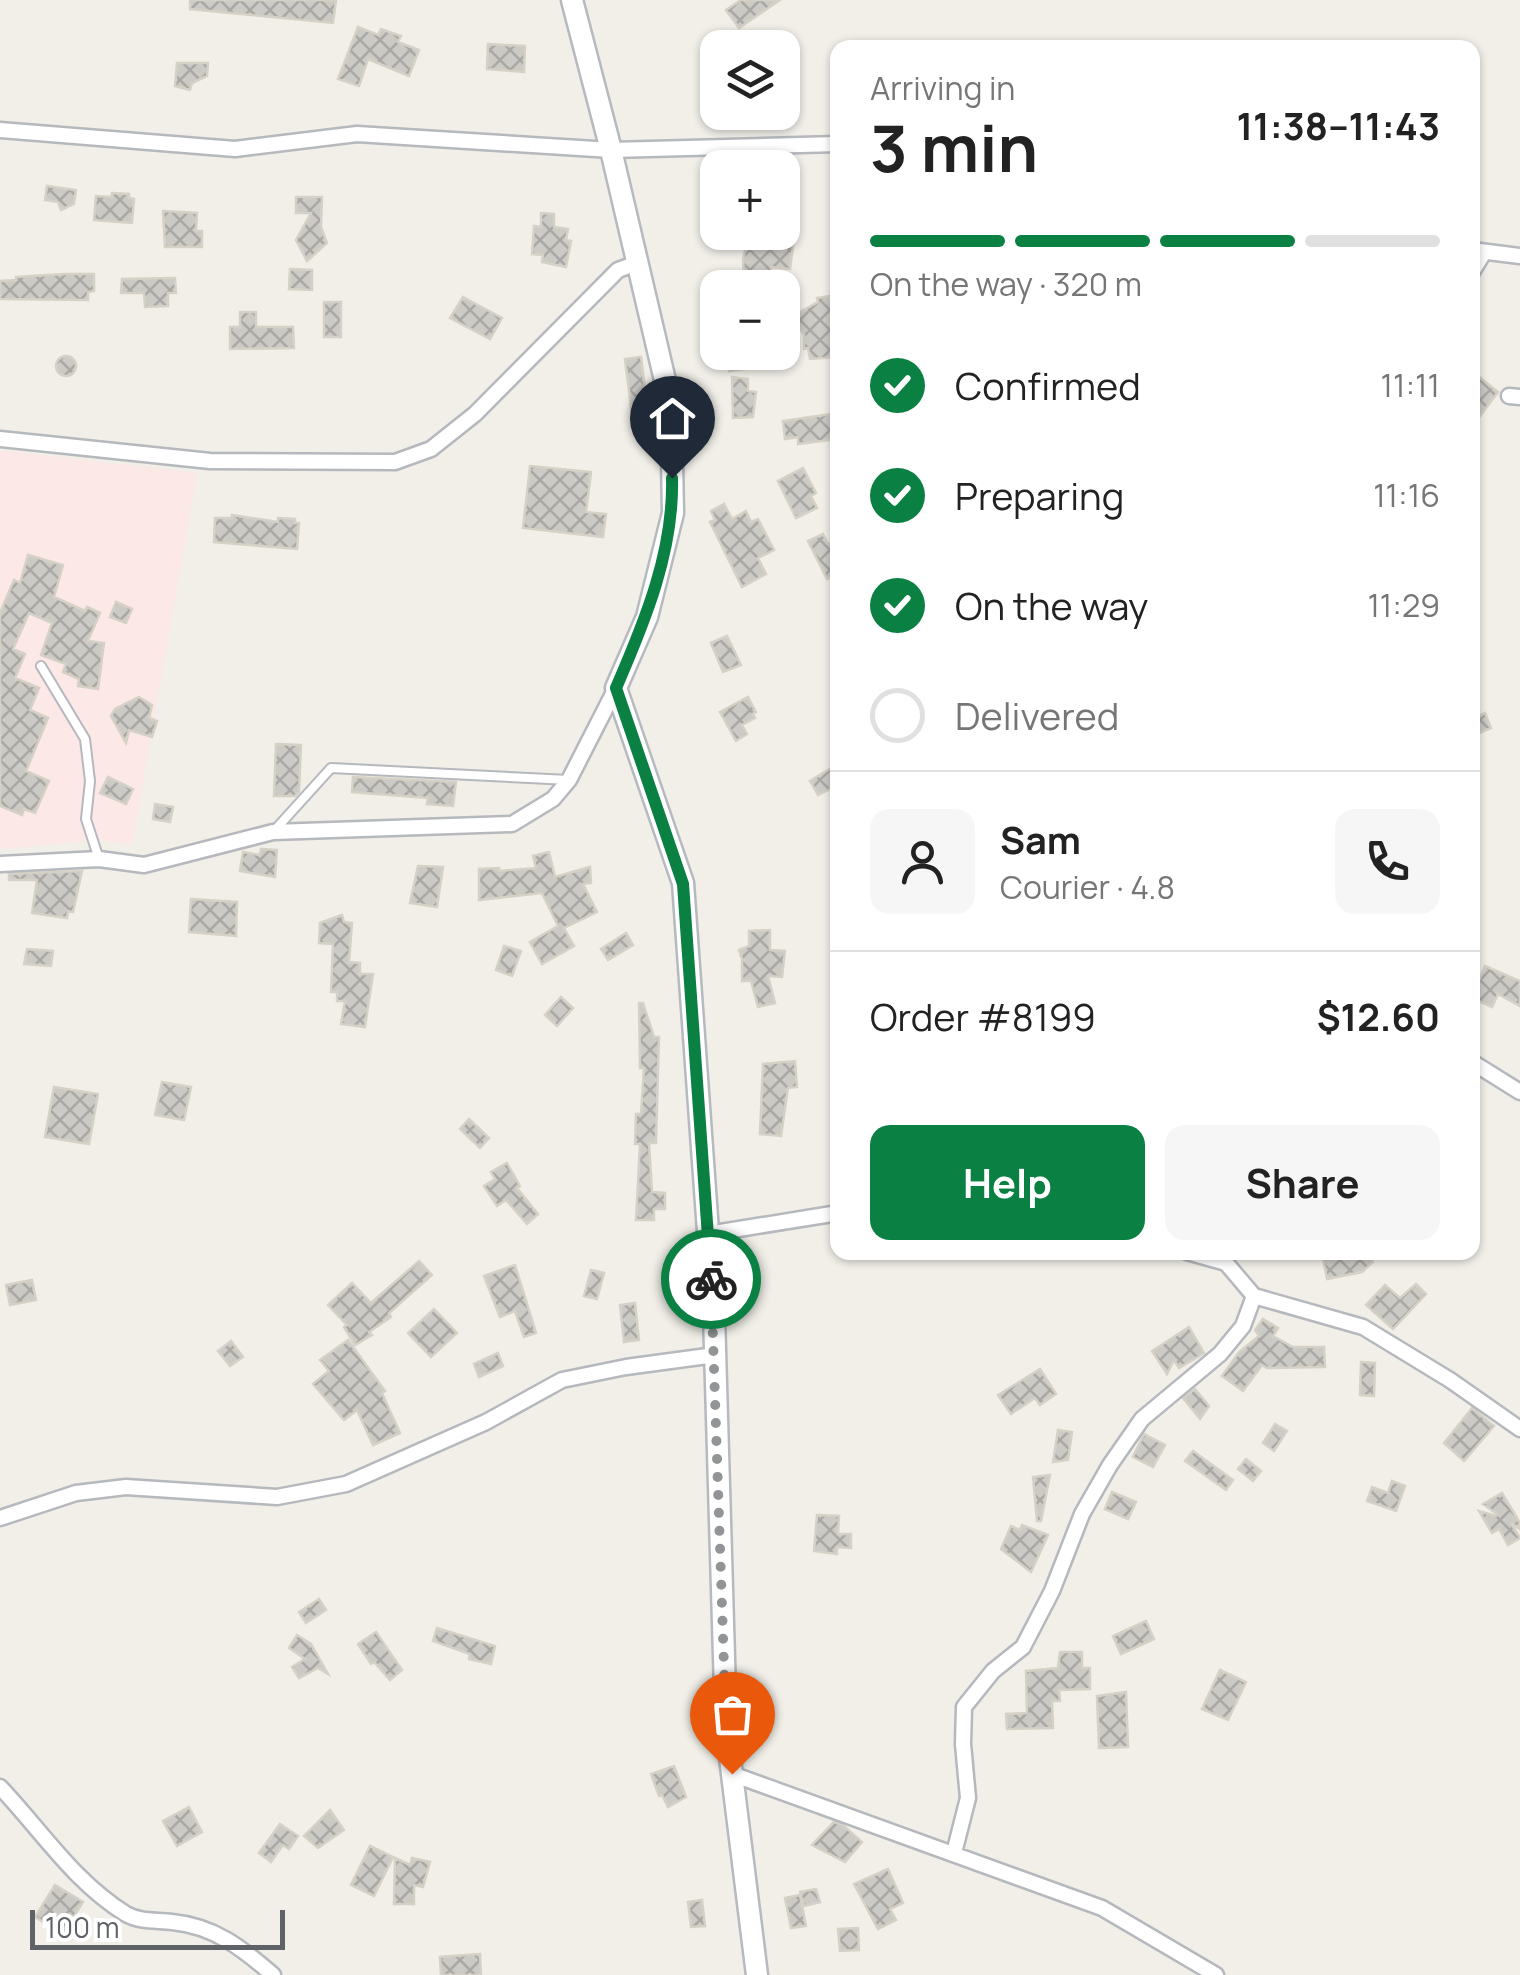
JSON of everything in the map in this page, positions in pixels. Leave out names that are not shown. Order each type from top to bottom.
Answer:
[{"type":"street","points":[[0,864],[99,860],[144,864],[273,832],[512,824],[553,799],[568,780],[616,688],[647,617],[673,513],[671,406],[572,0]]},
{"type":"street","points":[[0,130],[236,150],[358,134],[611,150],[830,144]]},
{"type":"street","points":[[1480,252],[1520,256]]},
{"type":"street","points":[[0,439],[210,460],[395,462],[431,449],[460,426],[618,270],[637,263]]},
{"type":"street","points":[[616,688],[683,884],[715,1354],[726,1726],[757,1975]]},
{"type":"street","points":[[1480,1067],[1520,1092]]},
{"type":"street","points":[[708,1234],[830,1214]]},
{"type":"street","points":[[1213,1260],[1226,1264],[1254,1296],[1363,1326],[1520,1429]]},
{"type":"street","points":[[954,1853],[968,1798],[964,1707],[993,1671],[1024,1646],[1052,1591],[1082,1514],[1142,1419],[1220,1354],[1243,1326],[1254,1296]]},
{"type":"street","points":[[0,1518],[76,1493],[126,1488],[277,1497],[346,1484],[486,1422],[562,1380],[626,1366],[715,1354]]},
{"type":"street","points":[[732,1774],[1102,1908],[1216,1975]]},
{"type":"street","points":[[0,1787],[54,1852],[130,1916],[221,1934],[273,1975]]},
{"type":"lane","points":[[41,666],[85,738],[90,780],[86,819],[99,860]]},
{"type":"lane","points":[[273,832],[331,768],[568,780]]},
{"type":"shaded area","points":[[0,450],[197,473],[132,845],[99,840],[0,849]]},
{"type":"building","points":[[190,0],[336,0],[333,23],[190,9]]},
{"type":"building","points":[[741,0],[780,0],[739,28],[726,10]]},
{"type":"building","points":[[358,27],[378,35],[381,29],[401,36],[398,42],[419,50],[409,76],[368,59],[359,86],[338,79]]},
{"type":"building","points":[[488,44],[525,46],[524,72],[487,69]]},
{"type":"building","points":[[177,63],[208,63],[207,76],[192,83],[190,90],[175,86]]},
{"type":"building","points":[[47,186],[76,190],[74,204],[61,210],[58,202],[45,200]]},
{"type":"building","points":[[112,193],[129,194],[134,199],[132,223],[94,220],[96,196],[112,197]]},
{"type":"building","points":[[296,197],[322,197],[321,227],[327,243],[307,261],[296,240],[311,213],[296,213]]},
{"type":"building","points":[[163,211],[197,213],[196,231],[202,231],[202,247],[165,247]]},
{"type":"building","points":[[541,213],[554,214],[554,227],[568,229],[566,240],[571,241],[566,267],[542,262],[543,255],[532,254],[534,226],[541,227]]},
{"type":"building","points":[[745,250],[793,250],[790,269],[744,270]]},
{"type":"building","points":[[290,269],[312,270],[312,290],[289,289]]},
{"type":"building","points":[[94,274],[94,291],[88,292],[88,300],[0,299],[0,281]]},
{"type":"building","points":[[175,278],[176,293],[168,293],[168,306],[145,307],[144,293],[121,293],[122,279]]},
{"type":"building","points":[[830,296],[830,358],[810,359],[808,348],[804,349],[800,312],[818,302],[817,298]]},
{"type":"building","points":[[463,297],[502,318],[490,339],[450,318]]},
{"type":"building","points":[[324,302],[341,302],[341,337],[324,337]]},
{"type":"building","points":[[240,312],[256,312],[256,327],[293,327],[294,348],[230,349],[230,327],[240,327]]},
{"type":"building","points":[[62,356],[70,356],[76,366],[70,376],[62,376],[56,370],[56,362]]},
{"type":"building","points":[[641,357],[650,429],[634,431],[625,359]]},
{"type":"building","points":[[732,377],[748,379],[748,391],[756,392],[753,417],[733,418]]},
{"type":"building","points":[[1480,377],[1498,392],[1480,416]]},
{"type":"building","points":[[830,414],[830,440],[798,444],[798,437],[785,439],[783,421]]},
{"type":"building","points":[[530,466],[591,472],[586,512],[606,514],[603,537],[523,528]]},
{"type":"building","points":[[803,468],[816,493],[811,496],[817,508],[796,518],[778,481]]},
{"type":"building","points":[[724,504],[732,519],[746,511],[751,522],[758,519],[774,550],[758,558],[766,574],[742,587],[710,522],[715,520],[711,511]]},
{"type":"building","points":[[232,515],[278,522],[278,518],[295,519],[299,523],[297,549],[214,542],[215,518]]},
{"type":"building","points":[[823,534],[830,543],[830,578],[827,579],[808,541]]},
{"type":"building","points":[[28,555],[63,565],[54,597],[85,611],[87,607],[100,613],[88,641],[104,643],[98,689],[78,686],[79,679],[63,672],[66,664],[41,655],[52,623],[29,613],[13,649],[25,654],[15,678],[39,688],[30,710],[48,718],[26,771],[49,781],[35,813],[24,809],[22,815],[0,806],[0,613],[14,580],[20,583]]},
{"type":"building","points":[[116,602],[132,609],[126,623],[110,617]]},
{"type":"building","points":[[727,636],[741,665],[723,672],[711,643]]},
{"type":"building","points":[[139,697],[152,705],[149,718],[157,721],[152,737],[129,730],[126,743],[111,716],[115,709]]},
{"type":"building","points":[[748,697],[755,718],[742,725],[747,734],[736,741],[720,712]]},
{"type":"building","points":[[1485,713],[1491,728],[1480,733],[1480,715]]},
{"type":"building","points":[[276,744],[301,745],[299,792],[295,796],[274,796]]},
{"type":"building","points":[[830,769],[830,789],[818,795],[810,781]]},
{"type":"building","points":[[108,777],[133,789],[126,804],[100,793]]},
{"type":"building","points":[[353,777],[456,782],[453,806],[427,804],[428,798],[352,792]]},
{"type":"building","points":[[155,804],[173,807],[170,822],[153,819]]},
{"type":"building","points":[[261,849],[277,850],[275,877],[240,871],[243,852],[260,855]]},
{"type":"building","points":[[549,852],[555,877],[590,867],[591,883],[583,884],[597,912],[564,928],[574,946],[542,964],[530,942],[558,926],[542,893],[479,900],[479,869],[536,868],[533,856]]},
{"type":"building","points":[[418,866],[443,867],[437,907],[410,903]]},
{"type":"building","points":[[82,871],[73,912],[68,911],[67,918],[32,913],[37,880],[9,880],[9,874]]},
{"type":"building","points":[[191,899],[237,902],[236,936],[189,932]]},
{"type":"building","points":[[342,915],[344,922],[352,923],[349,962],[360,963],[360,974],[373,974],[365,1027],[341,1024],[345,1001],[337,1001],[337,992],[331,992],[333,944],[319,943],[320,923]]},
{"type":"building","points":[[770,930],[770,950],[785,951],[782,977],[768,976],[775,1003],[758,1007],[751,981],[742,981],[739,950],[749,946],[749,931]]},
{"type":"building","points":[[626,933],[633,945],[608,960],[601,949]]},
{"type":"building","points":[[504,946],[521,951],[512,976],[496,970]]},
{"type":"building","points":[[27,949],[53,951],[51,966],[24,964]]},
{"type":"building","points":[[1485,966],[1520,981],[1520,1006],[1498,994],[1492,1007],[1480,1002],[1480,978]]},
{"type":"building","points":[[561,997],[573,1008],[557,1026],[545,1015]]},
{"type":"building","points":[[639,1003],[643,1003],[654,1037],[659,1037],[656,1143],[649,1143],[652,1192],[665,1193],[665,1209],[654,1209],[654,1220],[636,1220],[640,1144],[635,1144],[636,1114],[641,1114],[644,1068],[640,1068]]},
{"type":"building","points":[[795,1061],[797,1087],[788,1088],[781,1136],[760,1134],[763,1064]]},
{"type":"building","points":[[162,1082],[191,1087],[184,1120],[155,1115]]},
{"type":"building","points":[[54,1087],[98,1094],[89,1144],[45,1137]]},
{"type":"building","points":[[469,1119],[489,1138],[480,1148],[460,1129]]},
{"type":"building","points":[[507,1163],[520,1186],[517,1188],[538,1214],[527,1224],[506,1200],[497,1206],[484,1186],[495,1179],[491,1172]]},
{"type":"building","points":[[1323,1260],[1373,1262],[1362,1272],[1327,1279]]},
{"type":"building","points":[[419,1261],[432,1275],[389,1313],[391,1317],[369,1332],[372,1335],[355,1345],[344,1327],[347,1325],[328,1305],[352,1283],[371,1303]]},
{"type":"building","points":[[515,1265],[536,1333],[524,1337],[515,1311],[500,1317],[484,1276]]},
{"type":"building","points":[[591,1270],[604,1273],[597,1299],[584,1296]]},
{"type":"building","points":[[32,1280],[36,1300],[10,1305],[6,1285]]},
{"type":"building","points":[[1416,1284],[1426,1294],[1393,1329],[1366,1305],[1385,1285],[1400,1298]]},
{"type":"building","points":[[635,1303],[639,1340],[624,1342],[620,1305]]},
{"type":"building","points":[[434,1309],[457,1333],[431,1357],[408,1333]]},
{"type":"building","points":[[1263,1319],[1278,1328],[1273,1336],[1293,1347],[1324,1347],[1325,1367],[1262,1365],[1243,1391],[1222,1376],[1239,1352],[1259,1336],[1255,1330]]},
{"type":"building","points":[[1189,1327],[1204,1353],[1179,1368],[1174,1360],[1167,1374],[1152,1351]]},
{"type":"building","points":[[348,1340],[385,1391],[382,1393],[400,1433],[373,1445],[357,1410],[344,1420],[313,1384],[329,1371],[320,1360]]},
{"type":"building","points":[[231,1341],[243,1357],[230,1366],[218,1351]]},
{"type":"building","points":[[498,1353],[503,1366],[479,1377],[474,1364]]},
{"type":"building","points":[[1361,1362],[1375,1363],[1374,1396],[1360,1395]]},
{"type":"building","points":[[1040,1369],[1056,1394],[1040,1405],[1035,1398],[1011,1414],[998,1395]]},
{"type":"building","points":[[1195,1389],[1209,1406],[1200,1419],[1183,1398]]},
{"type":"building","points":[[1472,1408],[1494,1426],[1464,1461],[1444,1443]]},
{"type":"building","points":[[1275,1424],[1287,1431],[1274,1451],[1263,1443]]},
{"type":"building","points":[[1058,1430],[1072,1432],[1068,1460],[1053,1462]]},
{"type":"building","points":[[1144,1434],[1165,1445],[1153,1467],[1133,1457]]},
{"type":"building","points":[[1193,1451],[1233,1480],[1226,1490],[1185,1461]]},
{"type":"building","points":[[1246,1459],[1261,1471],[1253,1481],[1238,1469]]},
{"type":"building","points":[[1050,1475],[1041,1521],[1037,1521],[1033,1477]]},
{"type":"building","points":[[1392,1481],[1405,1486],[1396,1511],[1367,1501],[1372,1487],[1388,1493]]},
{"type":"building","points":[[1112,1492],[1136,1502],[1128,1519],[1105,1509]]},
{"type":"building","points":[[1502,1493],[1520,1523],[1520,1529],[1511,1523],[1520,1538],[1508,1545],[1499,1529],[1492,1533],[1479,1511],[1496,1516],[1483,1504]]},
{"type":"building","points":[[817,1515],[839,1516],[838,1534],[851,1534],[851,1548],[837,1547],[837,1554],[814,1551]]},
{"type":"building","points":[[1022,1525],[1048,1535],[1031,1572],[1001,1549],[1011,1526],[1020,1530]]},
{"type":"building","points":[[319,1599],[326,1610],[306,1623],[299,1612]]},
{"type":"building","points":[[1146,1621],[1154,1639],[1121,1654],[1113,1636]]},
{"type":"building","points":[[437,1628],[495,1646],[491,1664],[469,1659],[470,1654],[433,1641]]},
{"type":"building","points":[[376,1632],[402,1670],[390,1680],[374,1662],[371,1664],[358,1644]]},
{"type":"building","points":[[297,1635],[311,1644],[328,1674],[318,1668],[299,1678],[292,1667],[305,1659],[289,1648]]},
{"type":"building","points":[[1060,1652],[1082,1652],[1082,1668],[1090,1668],[1090,1689],[1059,1690],[1060,1701],[1052,1701],[1053,1728],[1007,1729],[1006,1714],[1027,1713],[1026,1671],[1058,1668]]},
{"type":"building","points":[[1220,1670],[1246,1682],[1228,1720],[1202,1709]]},
{"type":"building","points":[[1126,1692],[1128,1747],[1099,1748],[1097,1696]]},
{"type":"building","points":[[674,1766],[686,1797],[668,1807],[651,1774]]},
{"type":"building","points":[[189,1807],[202,1832],[177,1846],[163,1821]]},
{"type":"building","points":[[330,1810],[344,1830],[318,1848],[304,1836]]},
{"type":"building","points":[[834,1822],[862,1842],[845,1862],[812,1845]]},
{"type":"building","points":[[280,1824],[298,1836],[289,1849],[283,1845],[271,1862],[259,1853]]},
{"type":"building","points":[[370,1846],[393,1857],[374,1896],[351,1885]]},
{"type":"building","points":[[395,1858],[410,1865],[412,1858],[430,1862],[423,1887],[414,1885],[414,1904],[394,1904]]},
{"type":"building","points":[[888,1869],[903,1903],[890,1909],[896,1920],[878,1929],[854,1884]]},
{"type":"building","points":[[55,1885],[83,1902],[63,1934],[35,1917]]},
{"type":"building","points":[[816,1889],[820,1902],[804,1906],[800,1892]]},
{"type":"building","points":[[800,1895],[806,1926],[791,1928],[785,1898]]},
{"type":"building","points":[[702,1900],[705,1926],[691,1927],[688,1902]]},
{"type":"building","points":[[858,1928],[859,1950],[840,1951],[838,1929]]},
{"type":"building","points":[[480,1954],[481,1975],[441,1975],[440,1957]]},
{"type":"way so far","points":[[711,1279],[726,1726],[732,1774]]},
{"type":"route","points":[[672,478],[673,513],[647,617],[616,688],[683,884],[711,1279]]}]
